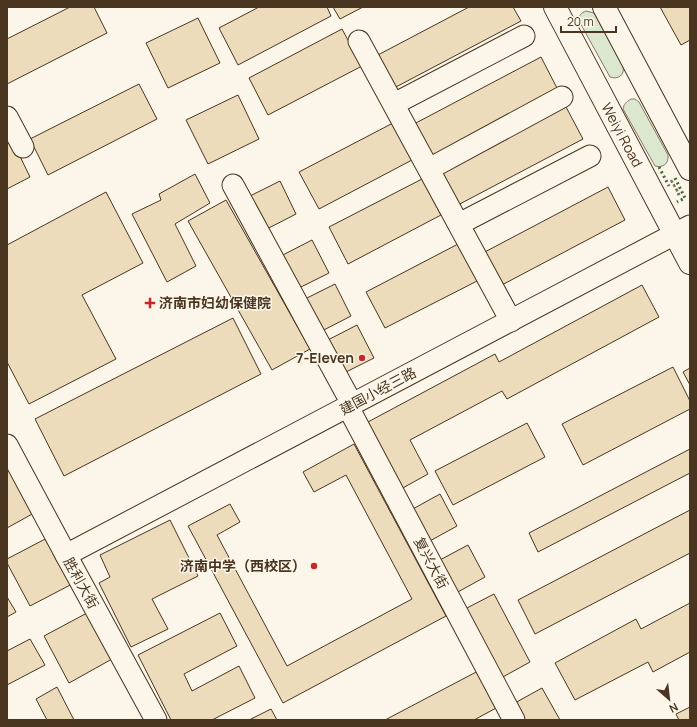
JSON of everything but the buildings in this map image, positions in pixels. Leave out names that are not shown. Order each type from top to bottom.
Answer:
[{"type":"main road","name":"Weiyi Road","points":[[555,7],[682,231],[690,263]]},
{"type":"main road","points":[[604,7],[690,169]]},
{"type":"street","points":[[394,104],[524,36]]},
{"type":"street","points":[[359,41],[511,321]]},
{"type":"street","points":[[429,169],[562,97]]},
{"type":"street","points":[[7,117],[23,147]]},
{"type":"street","points":[[459,224],[590,156]]},
{"type":"street","name":"复兴大街","points":[[233,186],[350,405],[514,720]]},
{"type":"street","name":"建国小经三路","points":[[66,555],[682,231]]},
{"type":"street","name":"胜利大街","points":[[7,445],[156,720]]},
{"type":"path","points":[[669,176],[679,194],[674,196]]},
{"type":"green space","points":[[586,11],[594,13],[623,66],[622,74],[616,78],[610,77],[579,21],[581,14]]},
{"type":"green space","points":[[631,99],[635,99],[639,102],[668,155],[668,161],[663,166],[655,166],[623,109],[626,103]]},
{"type":"hedge","points":[[659,167],[669,186]]},
{"type":"hedge","points":[[675,178],[685,198],[677,202]]},
{"type":"place","name":"济南市妇幼保健院","points":[[150,303]]},
{"type":"place","name":"7-Eleven","points":[[362,358]]},
{"type":"place","name":"济南中学（西校区）","points":[[314,566]]}]
